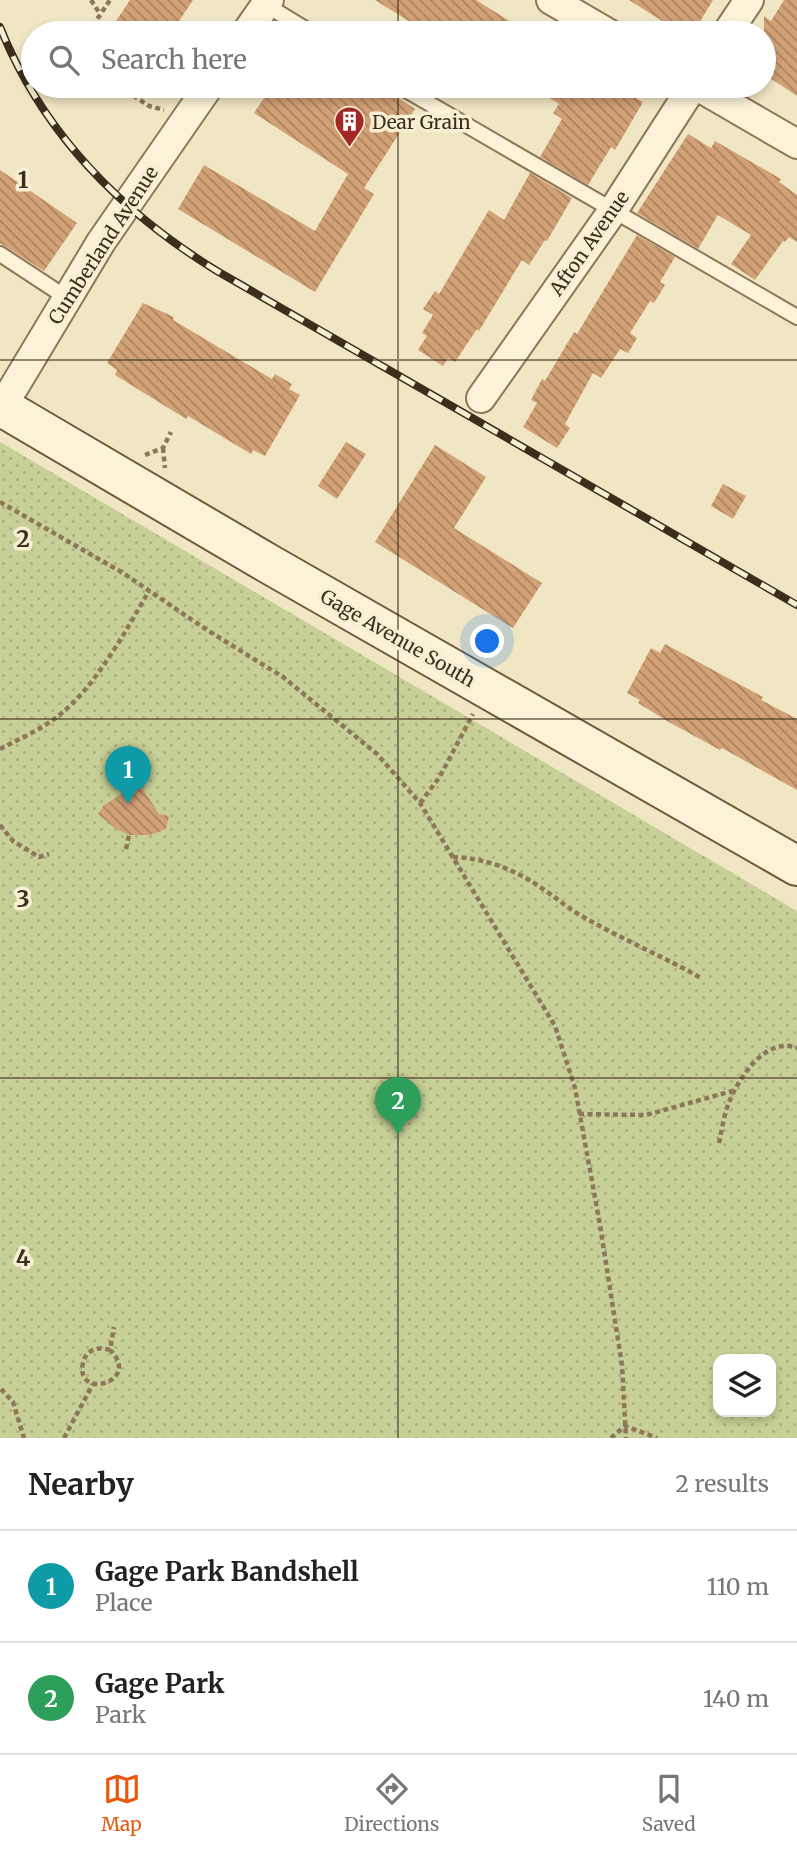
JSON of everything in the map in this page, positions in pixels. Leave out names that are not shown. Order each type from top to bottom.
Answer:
[{"type":"street","points":[[551,0],[587,21]]},
{"type":"street","points":[[735,21],[749,0]]},
{"type":"street","points":[[254,21],[267,3]]},
{"type":"street","name":"Cumberland Avenue","points":[[1,407],[113,223],[200,98]]},
{"type":"street","name":"Afton Avenue","points":[[481,398],[614,209],[687,98]]},
{"type":"street","points":[[716,98],[797,144]]},
{"type":"street","name":"Gage Avenue South","points":[[1,407],[797,866]]},
{"type":"lane","points":[[267,3],[294,21]]},
{"type":"lane","points":[[420,98],[797,317]]},
{"type":"lane","points":[[0,254],[67,298]]},
{"type":"path","points":[[91,0],[100,15]]},
{"type":"path","points":[[96,21],[110,0]]},
{"type":"path","points":[[137,98],[149,106],[187,117]]},
{"type":"path","points":[[0,502],[122,573],[283,677],[377,754],[420,803],[555,1026],[575,1088],[622,1365],[625,1438]]},
{"type":"path","points":[[0,749],[57,717],[91,682],[120,641],[149,591]]},
{"type":"path","points":[[420,803],[439,778],[487,689]]},
{"type":"path","points":[[0,825],[13,841],[39,857],[49,854]]},
{"type":"path","points":[[126,849],[129,835]]},
{"type":"path","points":[[453,856],[473,858],[505,867],[539,886],[585,919],[661,955],[701,978]]},
{"type":"path","points":[[719,1143],[730,1101],[744,1073],[768,1051],[785,1045],[797,1048]]},
{"type":"path","points":[[579,1114],[646,1115],[736,1090]]},
{"type":"path","points":[[110,1350],[114,1327]]},
{"type":"path","points":[[93,1350],[110,1350],[118,1359],[119,1366],[115,1377],[105,1384],[93,1384],[88,1381],[83,1370],[84,1358],[93,1350]]},
{"type":"path","points":[[64,1438],[93,1384]]},
{"type":"path","points":[[1,1389],[12,1402],[24,1438]]},
{"type":"path","points":[[611,1438],[625,1426]]},
{"type":"path","points":[[625,1426],[657,1438]]},
{"type":"green space","points":[[0,442],[797,911],[797,1438],[0,1438]]},
{"type":"building","points":[[130,0],[193,0],[179,21],[116,21]]},
{"type":"building","points":[[375,0],[476,0],[510,21],[408,21]]},
{"type":"building","points":[[629,0],[713,0],[700,21],[662,21]]},
{"type":"building","points":[[784,0],[797,0],[797,96],[776,82],[776,21],[771,21]]},
{"type":"building","points":[[264,98],[398,98],[415,109],[364,188],[374,194],[315,292],[178,209],[204,165],[315,231],[348,174],[254,113]]},
{"type":"building","points":[[550,98],[636,98],[643,102],[615,150],[611,147],[588,185],[540,157],[562,119],[553,113],[559,104]]},
{"type":"building","points":[[688,134],[711,148],[715,141],[781,179],[779,182],[797,195],[797,242],[789,237],[783,241],[755,280],[731,264],[751,235],[718,215],[698,249],[637,213]]},
{"type":"building","points":[[0,170],[77,223],[44,271],[0,243]]},
{"type":"building","points":[[530,173],[572,198],[547,241],[545,240],[529,265],[522,260],[479,331],[477,329],[455,362],[448,358],[443,366],[418,350],[427,336],[422,333],[433,315],[423,309],[435,291],[439,294],[489,210],[504,220]]},
{"type":"building","points":[[637,235],[675,257],[660,282],[665,285],[654,303],[650,301],[630,333],[637,338],[628,353],[620,349],[601,378],[593,373],[565,424],[570,428],[557,448],[523,427],[537,403],[531,400],[574,332],[577,334]]},
{"type":"building","points":[[143,303],[174,317],[173,320],[272,379],[275,374],[292,384],[289,389],[300,395],[265,456],[253,450],[251,454],[188,416],[186,419],[115,375],[117,370],[107,363]]},
{"type":"building","points":[[346,442],[366,454],[337,499],[318,486]]},
{"type":"building","points":[[435,445],[486,477],[454,528],[542,583],[513,628],[375,542]]},
{"type":"building","points":[[723,484],[746,496],[733,519],[711,506]]},
{"type":"building","points":[[665,644],[763,697],[761,700],[797,719],[797,790],[667,721],[627,693],[651,648],[660,653]]},
{"type":"building","points":[[139,783],[159,814],[169,816],[166,829],[149,835],[129,835],[116,829],[98,814],[104,805]]},
{"type":"railway","points":[[0,27],[21,72]]},
{"type":"railway","points":[[36,98],[62,135],[117,196],[182,248],[217,271],[797,605]]},
{"type":"place","name":"Dear Grain","points":[[349,149]]},
{"type":"place","name":"Gage Park Bandshell","points":[[128,804]]},
{"type":"place","name":"Gage Park","points":[[398,1135]]}]
